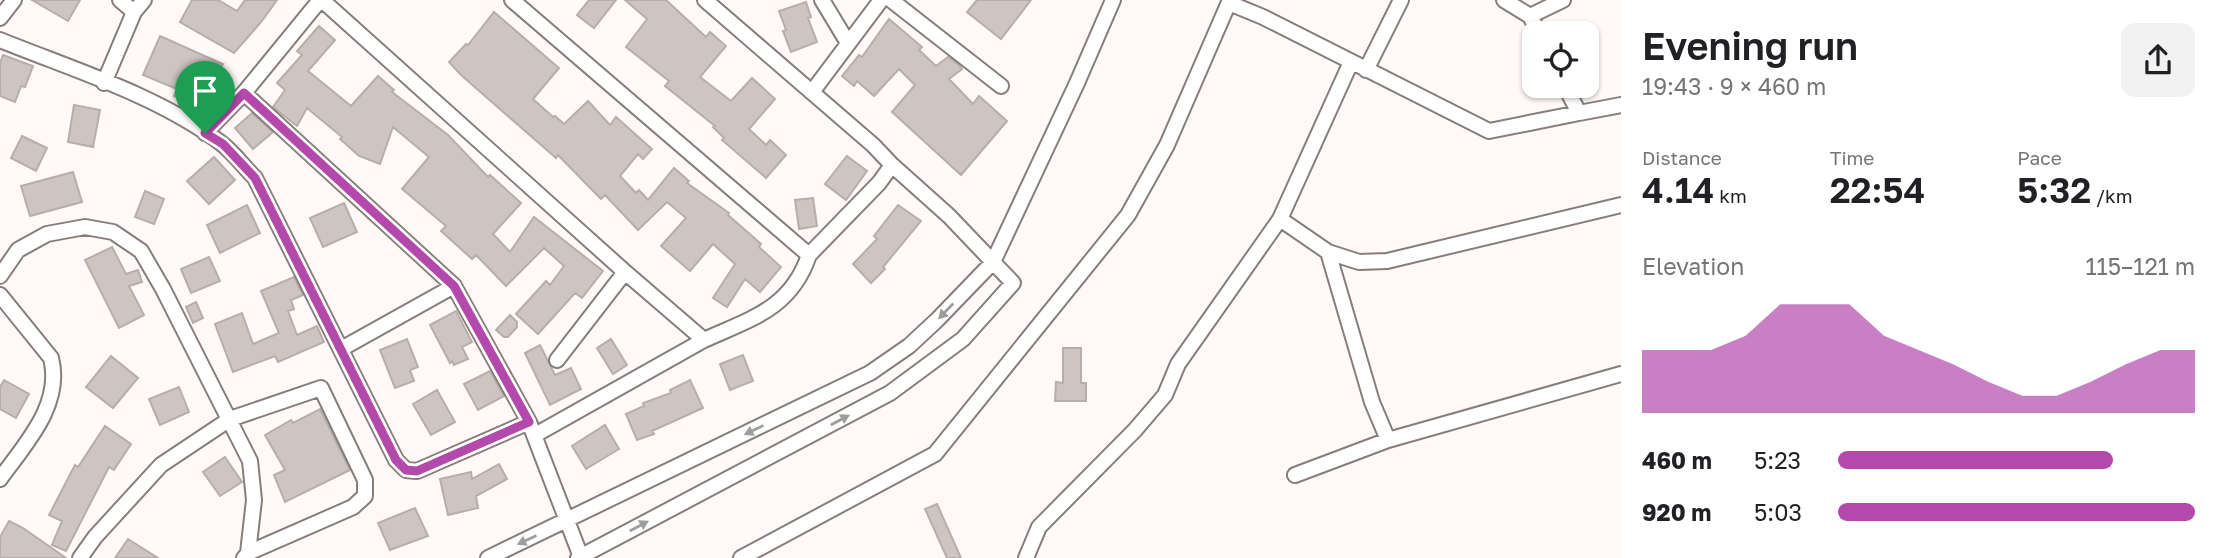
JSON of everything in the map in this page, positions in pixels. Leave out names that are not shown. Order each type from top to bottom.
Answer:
[{"type":"street","points":[[0,18],[14,0]]},
{"type":"street","points":[[120,0],[134,12]]},
{"type":"street","points":[[104,83],[134,12],[144,0]]},
{"type":"street","points":[[205,133],[244,93],[321,0],[704,340]]},
{"type":"street","points":[[512,0],[809,256]]},
{"type":"street","points":[[244,93],[454,286],[532,429],[580,557],[890,393],[963,339],[1013,283],[949,216],[873,145],[705,0]]},
{"type":"street","points":[[822,0],[848,43]]},
{"type":"street","points":[[812,92],[881,0]]},
{"type":"street","points":[[891,0],[1001,86]]},
{"type":"street","points":[[488,558],[870,373],[909,346],[993,262],[1113,0]]},
{"type":"street","points":[[1366,70],[1401,0]]},
{"type":"street","points":[[1504,0],[1530,16],[1533,21]]},
{"type":"street","points":[[1530,16],[1563,0]]},
{"type":"street","points":[[741,558],[935,454],[1128,215],[1167,145],[1230,1],[1489,131],[1621,105]]},
{"type":"street","points":[[0,40],[179,117],[223,144],[255,178],[396,460],[406,470],[417,471],[532,429],[704,340],[771,309],[793,288],[809,256],[879,183],[892,165]]},
{"type":"street","points":[[1026,558],[1039,527],[1166,395],[1178,364],[1280,219],[1351,62]]},
{"type":"street","points":[[1571,98],[1579,113]]},
{"type":"street","points":[[1280,219],[1328,252],[1359,262],[1387,261],[1621,205]]},
{"type":"street","points":[[0,276],[18,250],[47,234],[85,227],[113,232],[141,251],[250,461],[254,500],[246,556]]},
{"type":"street","points":[[1328,252],[1372,402],[1388,440]]},
{"type":"street","points":[[557,360],[625,272]]},
{"type":"street","points":[[341,349],[454,286]]},
{"type":"street","points":[[0,295],[51,358],[54,388],[41,421],[0,479]]},
{"type":"street","points":[[1295,475],[1388,440],[1621,374]]},
{"type":"street","points":[[80,558],[94,537],[161,465],[230,419],[321,388],[365,480],[365,496],[353,507],[246,556]]},
{"type":"building","points":[[32,0],[80,0],[68,21]]},
{"type":"building","points":[[192,0],[218,0],[237,11],[245,0],[277,0],[234,53],[180,22]]},
{"type":"building","points":[[589,0],[616,0],[594,28],[577,15]]},
{"type":"building","points":[[625,0],[666,0],[706,37],[710,32],[726,46],[700,77],[731,101],[752,78],[775,99],[749,129],[766,145],[770,140],[786,155],[766,178],[722,140],[724,138],[713,127],[715,126],[665,86],[669,81],[626,47],[647,19]]},
{"type":"building","points":[[977,0],[1031,0],[1001,39],[967,12]]},
{"type":"building","points":[[806,2],[811,17],[808,18],[817,42],[791,52],[779,11]]},
{"type":"building","points":[[494,12],[559,68],[533,99],[553,117],[564,124],[588,101],[610,125],[616,117],[652,149],[643,159],[638,154],[620,176],[636,193],[639,190],[648,200],[674,168],[689,181],[687,183],[729,213],[728,215],[761,244],[759,247],[781,267],[760,292],[745,279],[727,307],[713,298],[735,264],[713,244],[690,271],[661,246],[686,218],[667,202],[638,230],[605,195],[601,199],[558,155],[556,158],[461,75],[449,62],[468,45]]},
{"type":"building","points":[[889,19],[922,47],[919,50],[936,66],[948,57],[959,65],[962,69],[949,79],[973,104],[979,96],[1007,121],[961,175],[892,112],[915,85],[899,69],[874,96],[857,81],[854,86],[842,76],[859,55],[862,57]]},
{"type":"building","points":[[319,26],[335,40],[308,71],[351,106],[378,76],[394,90],[392,92],[448,135],[488,177],[490,175],[521,203],[493,234],[510,252],[534,217],[603,271],[582,298],[575,293],[538,334],[516,314],[546,281],[550,285],[564,266],[544,248],[506,286],[476,255],[472,259],[441,231],[446,226],[402,189],[429,157],[393,127],[380,164],[359,156],[340,139],[342,137],[307,108],[297,126],[273,107],[285,90],[277,83],[302,55],[297,51]]},
{"type":"building","points":[[160,36],[223,64],[199,108],[174,96],[177,89],[143,75]]},
{"type":"building","points":[[3,55],[33,66],[25,87],[21,86],[15,102],[0,96],[0,63]]},
{"type":"building","points":[[74,105],[100,110],[93,147],[68,142]]},
{"type":"building","points":[[252,113],[273,132],[253,149],[235,128]]},
{"type":"building","points":[[22,136],[47,148],[36,171],[11,158]]},
{"type":"building","points":[[847,156],[867,171],[846,200],[825,184]]},
{"type":"building","points":[[214,157],[235,180],[209,204],[187,181]]},
{"type":"building","points":[[73,172],[82,202],[30,216],[21,186]]},
{"type":"building","points":[[145,191],[164,199],[154,224],[135,217]]},
{"type":"building","points":[[813,198],[817,226],[799,229],[795,200]]},
{"type":"building","points":[[344,203],[357,232],[323,247],[310,218]]},
{"type":"building","points":[[247,205],[260,233],[220,253],[207,225]]},
{"type":"building","points":[[898,205],[921,221],[883,267],[885,269],[871,283],[853,264],[877,239],[874,236]]},
{"type":"building","points":[[112,247],[126,274],[138,270],[142,282],[129,286],[144,315],[119,328],[85,260]]},
{"type":"building","points":[[209,257],[220,281],[191,293],[181,269]]},
{"type":"building","points":[[294,277],[303,295],[291,300],[294,309],[288,311],[297,335],[317,326],[324,342],[278,362],[275,356],[233,372],[215,324],[242,313],[253,344],[279,333],[261,291]]},
{"type":"building","points":[[196,302],[203,318],[193,323],[186,307]]},
{"type":"building","points":[[456,311],[472,342],[462,347],[468,359],[454,365],[452,361],[450,363],[430,325]]},
{"type":"building","points":[[510,315],[517,322],[517,327],[508,337],[504,337],[496,330]]},
{"type":"building","points":[[407,339],[418,367],[410,370],[414,381],[395,388],[380,350]]},
{"type":"building","points":[[611,339],[627,365],[613,374],[597,348]]},
{"type":"building","points":[[540,345],[555,375],[571,368],[581,389],[550,405],[525,353]]},
{"type":"building","points":[[1063,348],[1081,348],[1081,383],[1086,383],[1086,401],[1055,401],[1056,382],[1063,383]]},
{"type":"building","points":[[743,355],[753,381],[730,390],[720,364]]},
{"type":"building","points":[[111,356],[138,378],[113,408],[86,387]]},
{"type":"building","points":[[490,371],[504,396],[478,410],[464,384]]},
{"type":"building","points":[[4,380],[29,394],[16,418],[0,409],[0,387]]},
{"type":"building","points":[[690,380],[703,408],[637,440],[626,414],[644,406],[643,403],[671,393],[670,390]]},
{"type":"building","points":[[179,387],[189,412],[160,425],[149,399]]},
{"type":"building","points":[[437,390],[455,422],[431,435],[413,404]]},
{"type":"building","points":[[320,409],[350,470],[285,502],[274,475],[285,470],[265,435],[291,420],[293,423]]},
{"type":"building","points":[[605,425],[619,449],[586,469],[572,446]]},
{"type":"building","points":[[105,426],[131,444],[114,470],[109,467],[66,551],[52,545],[62,521],[49,515],[75,465],[78,467]]},
{"type":"building","points":[[225,457],[242,482],[220,496],[203,472]]},
{"type":"building","points":[[499,464],[507,479],[476,496],[478,508],[448,515],[440,479],[471,472],[472,479]]},
{"type":"building","points":[[937,504],[961,558],[947,558],[925,509]]},
{"type":"building","points":[[415,508],[428,536],[390,550],[378,523]]},
{"type":"building","points":[[9,521],[66,558],[0,558],[0,537]]},
{"type":"building","points":[[128,539],[158,558],[115,558]]},
{"type":"route","points":[[244,93],[454,286],[529,422],[417,471],[406,470],[396,460],[255,178],[223,144],[205,133],[244,93]]}]
